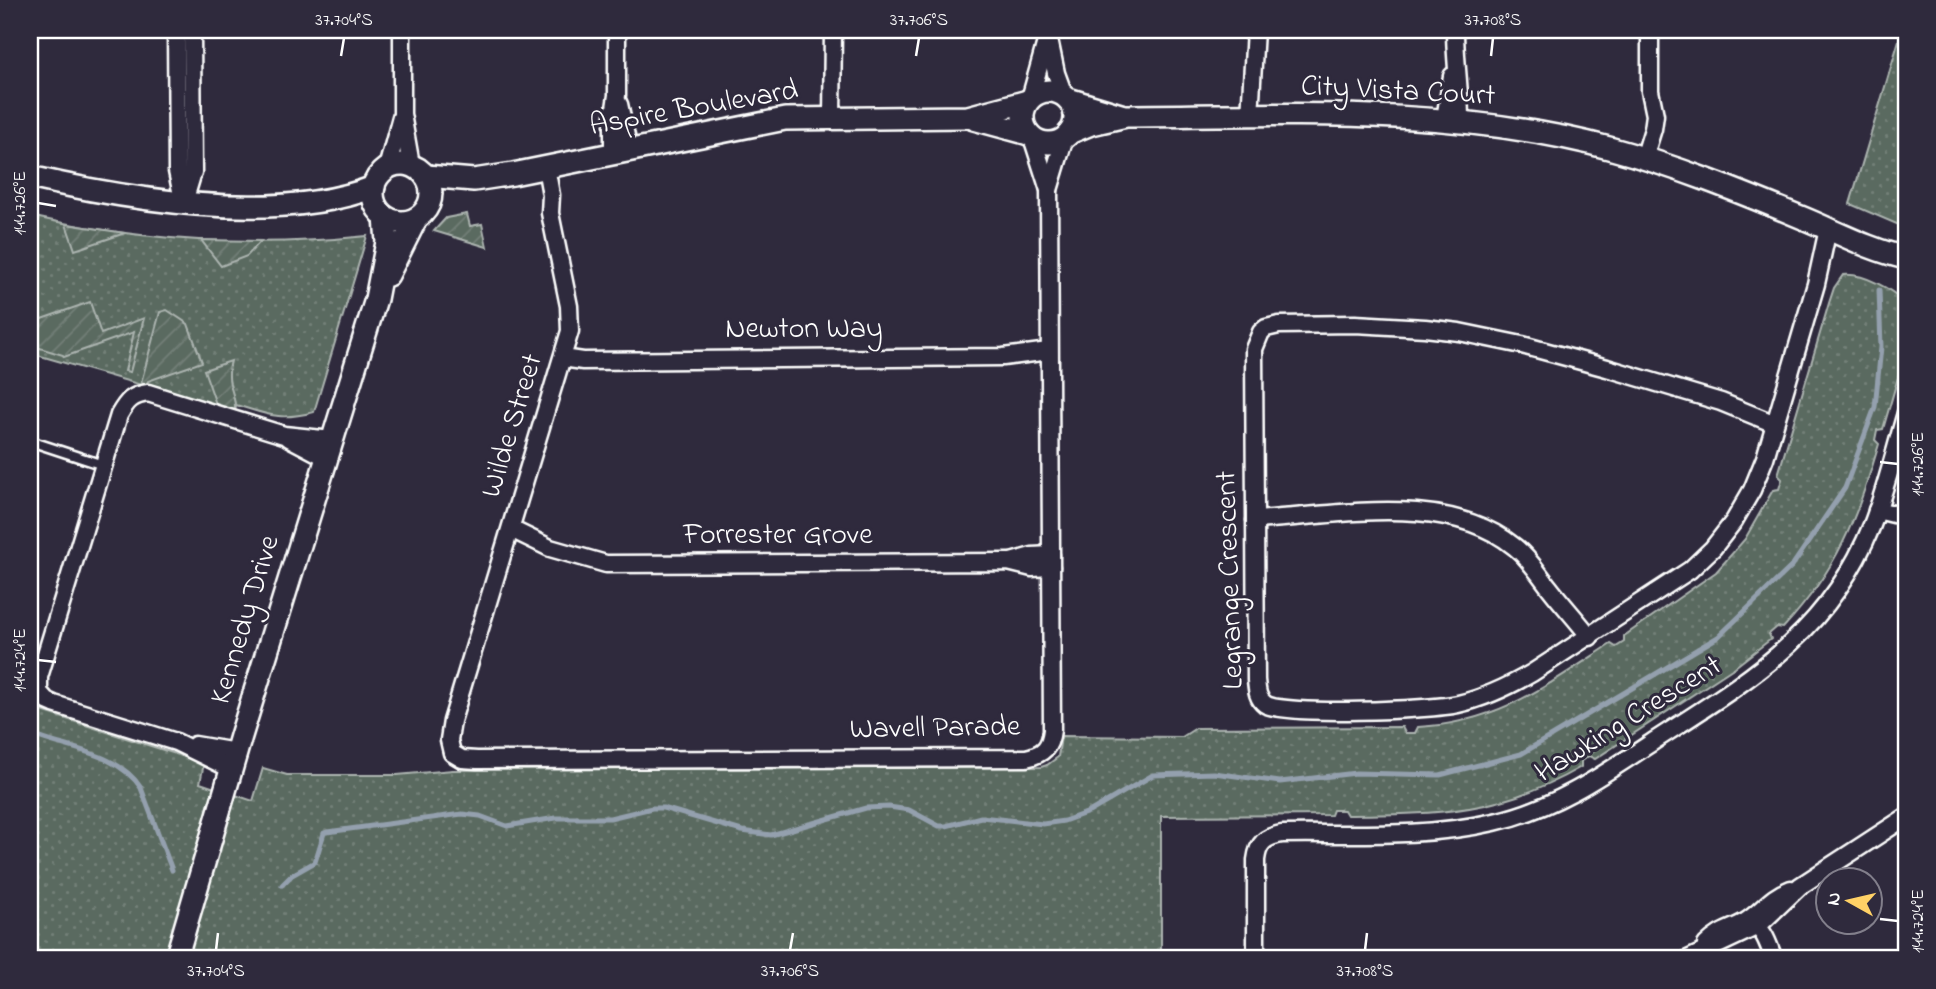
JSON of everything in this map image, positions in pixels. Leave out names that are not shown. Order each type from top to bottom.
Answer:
[{"type":"street","points":[[176,30],[177,171],[184,202]]},
{"type":"street","points":[[184,202],[193,172],[192,30]]},
{"type":"street","points":[[382,213],[373,195],[377,180],[387,168],[402,114],[402,30]]},
{"type":"street","points":[[617,30],[617,94],[612,122],[621,151]]},
{"type":"street","points":[[832,118],[833,30]]},
{"type":"street","points":[[1255,30],[1260,85],[1256,116]]},
{"type":"street","points":[[1452,120],[1460,90],[1455,30]]},
{"type":"street","points":[[1639,157],[1650,91],[1650,30]]},
{"type":"street","points":[[1047,33],[1056,73],[1074,112],[1073,127],[1067,135]]},
{"type":"street","points":[[1047,33],[1022,117],[1030,136],[1049,143],[1091,124],[1126,116]]},
{"type":"street","points":[[1029,100],[1043,91],[1050,91],[1126,116]]},
{"type":"street","name":"Aspire Boulevard","points":[[419,171],[474,180],[785,119],[968,117],[1006,109],[1029,100]]},
{"type":"street","points":[[30,177],[93,191],[184,202],[252,205],[315,203],[382,213],[401,222],[422,213],[432,191],[419,171],[402,114]]},
{"type":"street","name":"City Vista Court","points":[[1126,116],[1383,116],[1452,120],[1529,130],[1639,157],[1693,175],[1835,232]]},
{"type":"street","name":"Aspire Boulevard","points":[[968,117],[1030,136]]},
{"type":"street","name":"Wavell Parade","points":[[473,652],[452,721],[449,740],[452,753],[468,760],[1026,758],[1042,753],[1051,737],[1049,190],[1067,135]]},
{"type":"street","name":"Wavell Parade","points":[[1030,136],[1049,190]]},
{"type":"street","points":[[387,168],[395,165],[419,171]]},
{"type":"street","name":"Wilde Street","points":[[473,652],[565,350],[570,316],[550,213],[542,197],[540,168]]},
{"type":"street","name":"Aspire Boulevard","points":[[422,213],[474,180]]},
{"type":"street","points":[[315,203],[374,187]]},
{"type":"street","name":"Kennedy Drive","points":[[176,959],[234,760],[376,299],[387,242],[382,213]]},
{"type":"street","name":"Kennedy Drive","points":[[376,299],[422,213]]},
{"type":"street","points":[[1835,232],[1883,253],[1906,258]]},
{"type":"street","name":"Legrange Crescent","points":[[1776,418],[1543,350],[1458,332],[1355,324],[1266,328],[1258,336],[1254,349],[1257,691],[1261,700],[1268,706],[1290,710],[1418,709],[1454,705],[1491,694],[1512,685],[1584,641],[1690,570],[1719,542],[1752,490],[1776,418],[1816,284],[1835,232]]},
{"type":"street","points":[[1883,253],[1906,271]]},
{"type":"street","name":"Newton Way","points":[[565,350],[583,361],[1003,357],[1030,362],[1049,357]]},
{"type":"street","points":[[234,760],[54,704],[39,692],[39,677],[119,415],[132,397],[148,393],[329,449]]},
{"type":"street","name":"Hawking Crescent","points":[[1256,959],[1256,860],[1258,848],[1265,839],[1282,834],[1424,832],[1470,827],[1536,809],[1578,790],[1737,688],[1785,650],[1820,613],[1843,581],[1865,540],[1880,503],[1906,413]]},
{"type":"street","points":[[1880,503],[1906,508]]},
{"type":"street","points":[[1880,503],[1906,517]]},
{"type":"street","points":[[1255,514],[1273,508],[1311,514],[1418,513],[1459,518],[1484,528],[1515,547],[1536,568],[1584,641]]},
{"type":"street","name":"Forrester Grove","points":[[509,535],[526,546],[550,548],[615,565],[1008,562],[1032,568],[1051,561]]},
{"type":"street","points":[[1693,956],[1719,933],[1752,926],[1770,899],[1800,886],[1906,817]]},
{"type":"street","points":[[1752,926],[1765,936],[1773,959]]},
{"type":"lane","points":[[30,441],[104,465]]},
{"type":"green space","points":[[1902,30],[1906,30],[1906,228],[1850,204]]},
{"type":"green space","points":[[467,214],[470,226],[482,224],[487,247],[434,231],[446,218]]},
{"type":"green space","points":[[30,216],[71,225],[197,240],[325,240],[367,236],[314,412],[274,416],[236,405],[235,412],[30,353]]},
{"type":"green space","points":[[66,224],[125,233],[75,250]]},
{"type":"green space","points":[[201,240],[261,241],[247,256],[221,266]]},
{"type":"green space","points":[[1843,275],[1877,283],[1906,304],[1906,350],[1883,429],[1877,430],[1875,440],[1879,444],[1853,520],[1818,585],[1783,628],[1777,627],[1769,634],[1771,639],[1735,667],[1595,759],[1589,756],[1581,761],[1581,767],[1551,783],[1495,803],[1411,814],[1347,815],[1344,810],[1333,810],[1331,815],[1161,816],[1161,959],[30,959],[30,702],[39,710],[204,763],[200,783],[253,801],[263,768],[287,775],[397,775],[453,770],[1041,767],[1058,757],[1061,736],[1182,737],[1196,728],[1402,727],[1405,733],[1415,733],[1418,727],[1447,724],[1497,710],[1542,688],[1611,644],[1616,647],[1624,642],[1624,636],[1716,572],[1745,539],[1773,490],[1779,489],[1782,479],[1778,475],[1829,303],[1834,288]]},
{"type":"green space","points":[[90,302],[101,334],[144,318],[130,372],[125,371],[134,332],[64,357],[30,345],[30,323]]},
{"type":"green space","points":[[167,310],[188,324],[202,362],[148,381],[146,385],[141,383],[160,312]]},
{"type":"green space","points":[[231,361],[229,377],[235,412],[217,407],[204,370]]},
{"type":"waterway","points":[[1905,221],[1906,217]]},
{"type":"waterway","points":[[282,885],[292,875],[315,862],[324,833],[462,814],[480,816],[507,826],[556,818],[610,818],[663,808],[742,831],[771,835],[866,808],[889,807],[909,810],[939,826],[981,817],[1043,824],[1064,821],[1089,812],[1153,775],[1214,773],[1280,782],[1356,773],[1440,775],[1521,754],[1718,637],[1792,566],[1845,488],[1875,407],[1881,347],[1879,290]]},
{"type":"waterway","points":[[41,738],[96,755],[132,777],[141,788],[172,870]]}]
